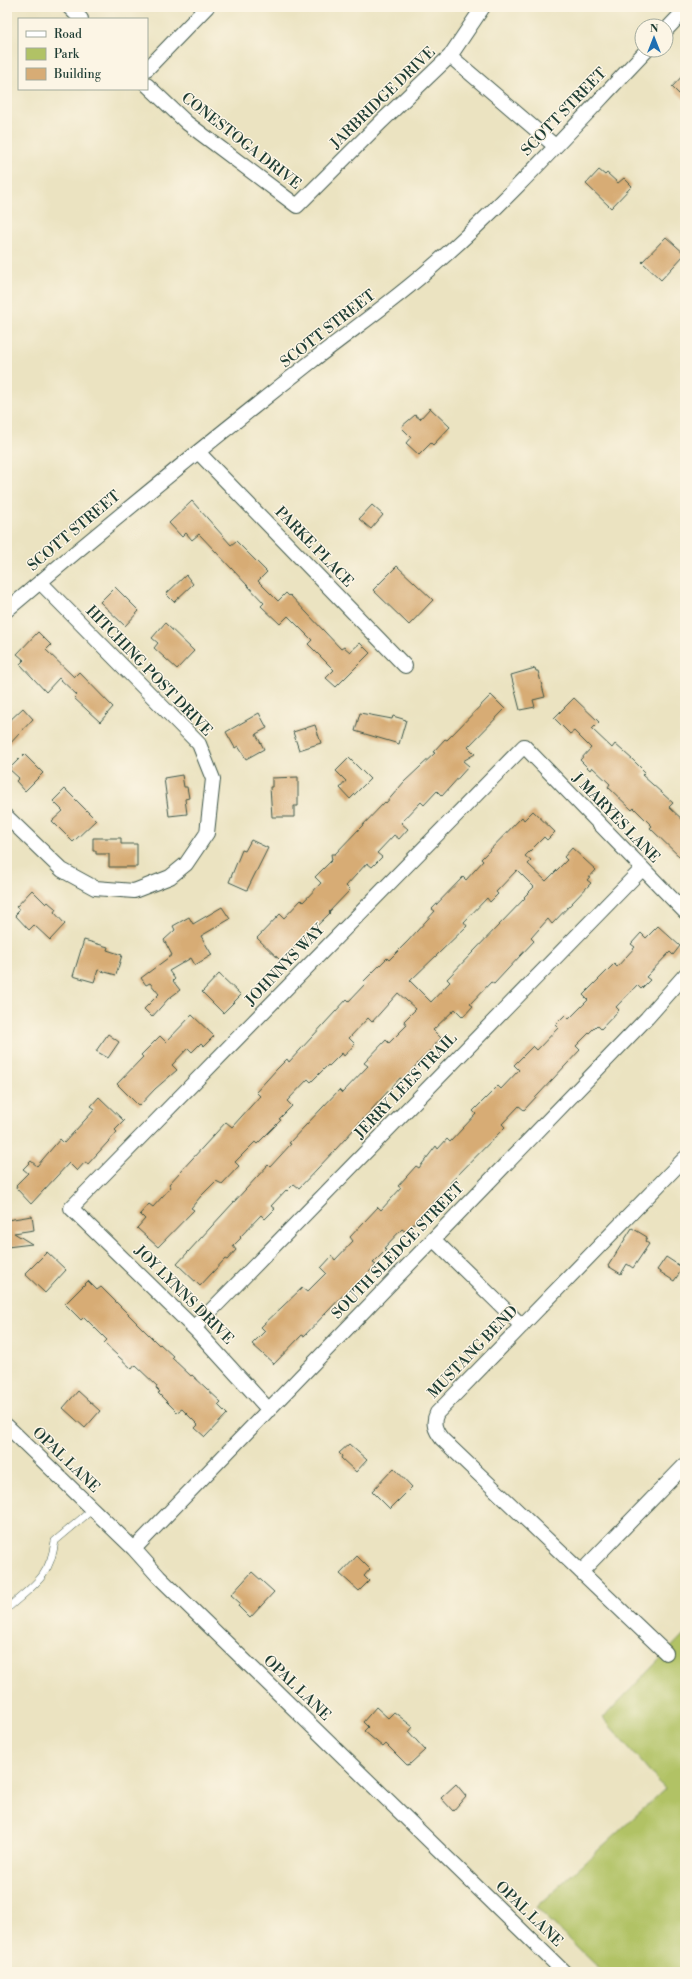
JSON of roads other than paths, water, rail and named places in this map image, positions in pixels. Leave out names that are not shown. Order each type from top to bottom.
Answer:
[{"type":"street","points":[[69,7],[80,18]]},
{"type":"street","points":[[148,68],[207,7]]},
{"type":"street","name":"JARBRIDGE DRIVE","points":[[297,206],[450,56],[483,7]]},
{"type":"street","points":[[674,22],[685,10]]},
{"type":"street","points":[[450,56],[555,146]]},
{"type":"street","name":"SCOTT STREET","points":[[7,610],[314,360],[375,314],[433,266],[490,214],[639,58]]},
{"type":"street","name":"CONESTOGA DRIVE","points":[[148,86],[188,123],[297,206]]},
{"type":"street","name":"PARKE PLACE","points":[[199,453],[405,666]]},
{"type":"street","name":"HITCHING POST DRIVE","points":[[7,817],[62,870],[95,888],[134,891],[170,877],[186,864],[207,833],[213,779],[199,744],[40,582]]},
{"type":"street","name":"J MARYES LANE","points":[[524,746],[685,912]]},
{"type":"street","name":"JOHNNYS WAY","points":[[71,1208],[524,746]]},
{"type":"street","name":"JERRY LEES TRAIL","points":[[194,1328],[642,869]]},
{"type":"street","name":"SOUTH SLEDGE STREET","points":[[134,1549],[647,1018],[685,975]]},
{"type":"street","name":"MUSTANG BEND","points":[[666,1653],[442,1438],[435,1428],[435,1418],[437,1413],[685,1158]]},
{"type":"street","name":"JOY LYNNS DRIVE","points":[[71,1208],[194,1328],[269,1410]]},
{"type":"street","points":[[433,1239],[522,1326]]},
{"type":"street","name":"OPAL LANE","points":[[7,1426],[134,1549],[165,1582],[330,1745],[564,1972]]},
{"type":"street","points":[[581,1572],[685,1464]]},
{"type":"lane","points":[[7,1606],[10,1606],[43,1578],[54,1554],[55,1542],[93,1509]]}]
